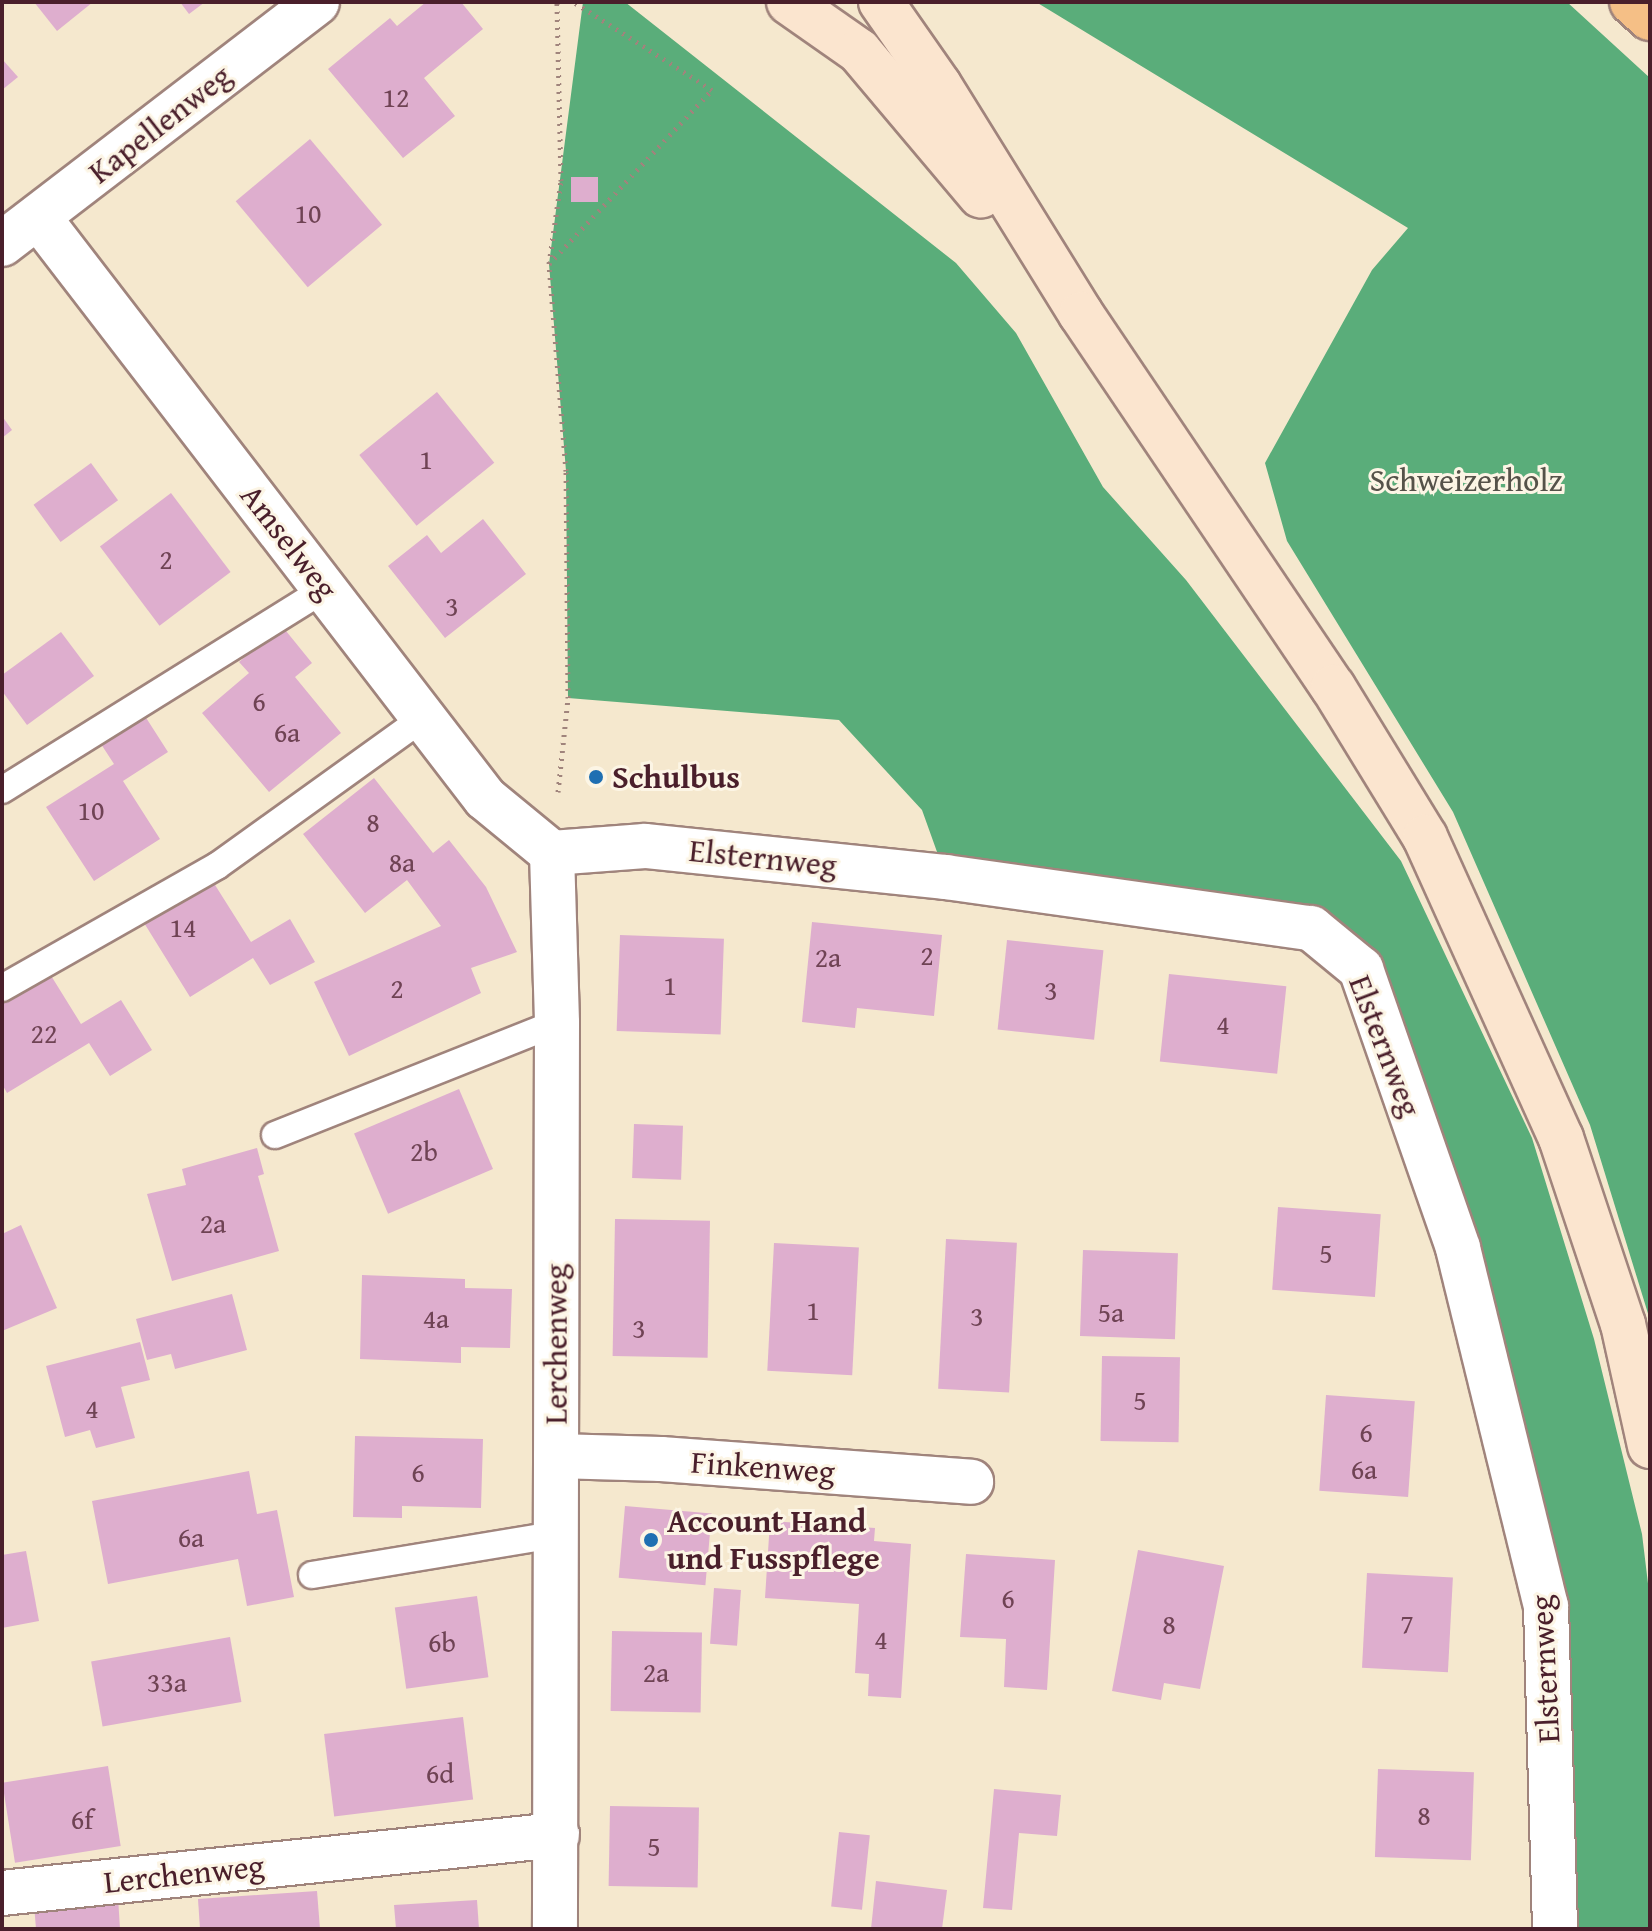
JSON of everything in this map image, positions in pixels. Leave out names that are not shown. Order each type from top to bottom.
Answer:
[{"type":"main road","points":[[789,2],[859,51],[1081,314]]},
{"type":"main road","points":[[881,2],[939,85],[1081,314],[1333,687],[1425,837],[1561,1138],[1623,1324],[1650,1446]]},
{"type":"main road","points":[[916,2],[939,85]]},
{"type":"main road","points":[[1632,2],[1650,18]]},
{"type":"street","name":"Kapellenweg","points":[[2,244],[317,2]]},
{"type":"street","name":"Amselweg","points":[[39,218],[485,798],[552,853]]},
{"type":"street","name":"Elsternweg","points":[[552,853],[645,846],[946,877],[1311,928],[1361,969],[1458,1248],[1546,1606],[1555,1929]]},
{"type":"street","name":"Lerchenweg","points":[[552,853],[557,1023],[555,1929]]},
{"type":"street","name":"Finkenweg","points":[[556,1456],[661,1459],[971,1482]]},
{"type":"street","name":"Lerchenweg","points":[[2,1893],[557,1835]]},
{"type":"lane","points":[[2,790],[325,589]]},
{"type":"lane","points":[[2,988],[217,866],[423,718]]},
{"type":"lane","points":[[275,1135],[557,1023]]},
{"type":"lane","points":[[312,1575],[554,1535]]},
{"type":"path","points":[[552,853],[568,698],[566,471],[549,264],[561,181],[557,2]]},
{"type":"path","points":[[549,264],[712,90],[574,2]]},
{"type":"green space","points":[[583,2],[625,2],[956,263],[1016,333],[1103,487],[1186,580],[1401,861],[1532,1138],[1594,1339],[1642,1534],[1650,1600],[1650,1929],[1555,1929],[1546,1606],[1361,969],[1311,928],[946,877],[922,810],[839,720],[568,698],[566,471],[549,264]]},
{"type":"green space","name":"Schweizerholz","points":[[1036,2],[1567,2],[1650,78],[1650,1320],[1590,1125],[1453,812],[1287,541],[1265,463],[1372,270],[1408,228]]},
{"type":"building","points":[[34,2],[93,2],[57,31]]},
{"type":"building","points":[[180,2],[205,2],[189,14]]},
{"type":"building","points":[[426,2],[461,2],[483,29],[424,78],[455,116],[403,158],[328,69],[390,18],[397,26]]},
{"type":"building","points":[[2,59],[18,77],[2,90]]},
{"type":"building","points":[[310,139],[382,225],[308,287],[236,201]]},
{"type":"building","points":[[571,177],[598,177],[598,202],[571,202]]},
{"type":"building","points":[[437,392],[494,463],[417,526],[359,455]]},
{"type":"building","points":[[2,416],[12,430],[2,438]]},
{"type":"building","points":[[91,463],[118,500],[61,542],[34,505]]},
{"type":"building","points":[[171,493],[231,572],[160,626],[100,547]]},
{"type":"building","points":[[483,519],[526,574],[445,638],[388,566],[427,535],[441,553]]},
{"type":"building","points":[[282,626],[312,663],[295,677],[341,733],[269,792],[202,713],[249,673],[239,662]]},
{"type":"building","points":[[61,632],[94,676],[27,725],[2,691],[2,675]]},
{"type":"building","points":[[143,713],[168,752],[123,781],[160,839],[94,881],[46,807],[114,764],[99,741]]},
{"type":"building","points":[[374,778],[433,853],[449,840],[486,887],[517,952],[471,968],[481,993],[349,1056],[314,982],[441,926],[407,880],[365,913],[303,834]]},
{"type":"building","points":[[210,877],[251,942],[290,919],[315,962],[270,985],[253,958],[190,997],[141,918]]},
{"type":"building","points":[[812,922],[942,935],[934,1016],[857,1008],[855,1028],[802,1022]]},
{"type":"building","points":[[620,935],[724,939],[721,1035],[617,1031]]},
{"type":"building","points":[[1007,940],[1103,950],[1094,1040],[998,1030]]},
{"type":"building","points":[[50,974],[81,1024],[121,1000],[152,1050],[110,1076],[89,1043],[7,1093],[2,1084],[2,1002]]},
{"type":"building","points":[[1169,974],[1286,986],[1277,1074],[1160,1062]]},
{"type":"building","points":[[459,1089],[493,1169],[388,1214],[354,1134]]},
{"type":"building","points":[[634,1124],[683,1126],[681,1180],[632,1178]]},
{"type":"building","points":[[257,1148],[264,1174],[258,1176],[279,1251],[172,1281],[147,1194],[186,1185],[182,1169]]},
{"type":"building","points":[[1278,1207],[1381,1214],[1375,1297],[1272,1290]]},
{"type":"building","points":[[615,1219],[710,1221],[708,1358],[613,1356]]},
{"type":"building","points":[[21,1225],[57,1308],[2,1331],[2,1234]]},
{"type":"building","points":[[946,1239],[1017,1243],[1009,1393],[938,1389]]},
{"type":"building","points":[[774,1243],[859,1247],[852,1375],[767,1371]]},
{"type":"building","points":[[1083,1250],[1178,1253],[1175,1339],[1080,1336]]},
{"type":"building","points":[[362,1275],[465,1279],[465,1288],[512,1289],[510,1348],[461,1347],[461,1363],[360,1359]]},
{"type":"building","points":[[232,1294],[247,1350],[175,1369],[171,1354],[147,1360],[136,1319]]},
{"type":"building","points":[[140,1342],[150,1380],[121,1387],[135,1438],[96,1448],[90,1430],[65,1437],[46,1366]]},
{"type":"building","points":[[1102,1356],[1180,1357],[1179,1442],[1101,1441]]},
{"type":"building","points":[[1326,1395],[1415,1401],[1408,1497],[1319,1491]]},
{"type":"building","points":[[355,1436],[483,1439],[481,1508],[402,1506],[402,1518],[353,1517]]},
{"type":"building","points":[[249,1471],[257,1514],[277,1510],[294,1597],[247,1606],[238,1559],[108,1584],[92,1501]]},
{"type":"building","points":[[625,1506],[712,1514],[705,1585],[619,1578]]},
{"type":"building","points":[[770,1521],[875,1528],[874,1541],[911,1544],[901,1698],[868,1696],[869,1674],[855,1673],[859,1604],[765,1598]]},
{"type":"building","points":[[1138,1550],[1224,1566],[1200,1689],[1164,1683],[1161,1700],[1112,1691]]},
{"type":"building","points":[[26,1551],[39,1621],[2,1628],[2,1555]]},
{"type":"building","points":[[966,1554],[1055,1560],[1047,1690],[1004,1687],[1006,1639],[960,1637]]},
{"type":"building","points":[[1367,1573],[1453,1578],[1448,1672],[1362,1668]]},
{"type":"building","points":[[714,1588],[741,1590],[737,1646],[710,1644]]},
{"type":"building","points":[[477,1596],[488,1677],[406,1689],[395,1608]]},
{"type":"building","points":[[612,1631],[702,1633],[701,1713],[611,1711]]},
{"type":"building","points":[[230,1637],[241,1702],[103,1726],[91,1661]]},
{"type":"building","points":[[463,1717],[473,1799],[334,1816],[324,1734]]},
{"type":"building","points":[[108,1766],[121,1846],[15,1863],[2,1783]]},
{"type":"building","points":[[1378,1769],[1474,1772],[1471,1860],[1375,1857]]},
{"type":"building","points":[[994,1789],[1061,1795],[1057,1836],[1019,1833],[1012,1910],[983,1908]]},
{"type":"building","points":[[610,1806],[699,1808],[698,1888],[609,1886]]},
{"type":"building","points":[[839,1832],[870,1835],[862,1910],[831,1907]]},
{"type":"building","points":[[876,1881],[947,1890],[942,1929],[871,1929]]},
{"type":"building","points":[[317,1891],[320,1929],[200,1929],[198,1899]]},
{"type":"building","points":[[118,1897],[120,1929],[36,1929],[34,1904]]},
{"type":"building","points":[[477,1900],[479,1929],[396,1929],[394,1905]]},
{"type":"place","name":"Schulbus","points":[[596,777]]},
{"type":"place","name":"Account Hand und Fusspflege","points":[[651,1540]]}]
